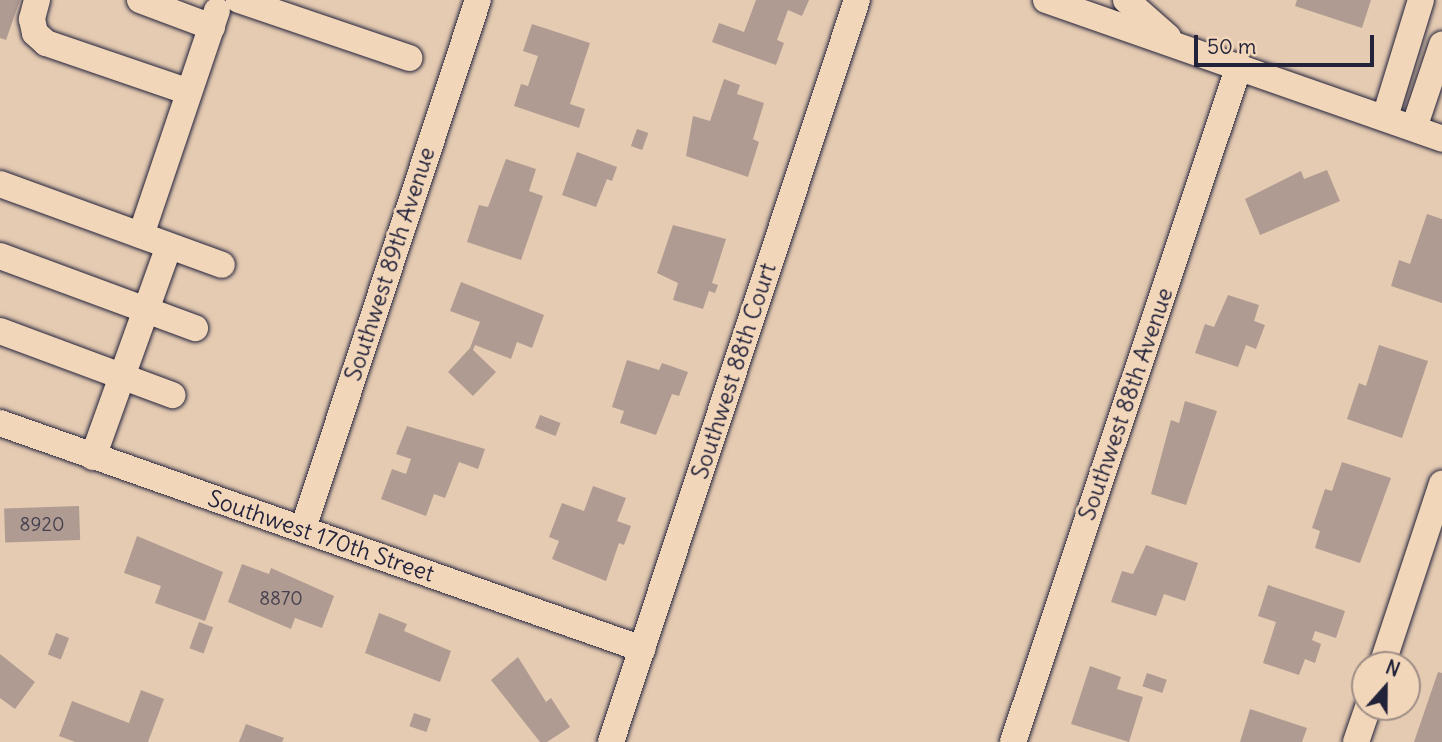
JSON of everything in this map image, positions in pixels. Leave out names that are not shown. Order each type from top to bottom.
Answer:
[{"type":"street","points":[[37,0],[32,19],[35,33],[46,43],[190,92]]},
{"type":"street","points":[[140,0],[223,7],[408,58]]},
{"type":"street","name":"Southwest 89th Avenue","points":[[303,529],[478,0]]},
{"type":"street","name":"Southwest 88th Court","points":[[611,742],[857,0]]},
{"type":"street","points":[[1046,0],[1174,42],[1442,139]]},
{"type":"street","points":[[1385,117],[1421,0]]},
{"type":"street","points":[[1128,1],[1174,42]]},
{"type":"street","points":[[141,235],[190,92],[223,7]]},
{"type":"street","points":[[1414,128],[1442,45]]},
{"type":"street","name":"Southwest 88th Avenue","points":[[1013,742],[1239,66]]},
{"type":"street","points":[[0,184],[222,265]]},
{"type":"street","points":[[93,457],[169,246]]},
{"type":"street","points":[[0,257],[195,328]]},
{"type":"street","points":[[0,331],[172,395]]},
{"type":"street","name":"Southwest 170th Street","points":[[0,423],[642,649]]},
{"type":"street","points":[[1387,651],[1442,484]]},
{"type":"street","points":[[1356,742],[1363,721]]},
{"type":"building","points":[[0,0],[20,0],[6,40],[0,38]]},
{"type":"building","points":[[756,0],[809,0],[802,16],[788,10],[777,40],[784,43],[776,65],[712,42],[719,23],[744,32]]},
{"type":"building","points":[[1297,0],[1371,0],[1362,28],[1295,6]]},
{"type":"building","points":[[532,24],[590,43],[570,104],[585,109],[579,128],[514,106],[521,84],[528,86],[538,56],[523,51]]},
{"type":"building","points":[[724,79],[740,85],[737,94],[764,103],[753,139],[759,142],[748,177],[686,156],[693,116],[710,121]]},
{"type":"building","points":[[637,129],[648,133],[642,150],[631,146]]},
{"type":"building","points":[[577,152],[617,167],[612,181],[607,179],[596,207],[562,195]]},
{"type":"building","points":[[506,159],[536,169],[529,191],[543,196],[521,260],[467,242],[479,205],[488,207]]},
{"type":"building","points":[[1327,170],[1340,201],[1260,235],[1245,199],[1301,171],[1304,179]]},
{"type":"building","points":[[1427,214],[1442,219],[1442,303],[1391,286],[1399,260],[1410,264]]},
{"type":"building","points":[[673,225],[726,239],[712,283],[718,285],[715,293],[709,291],[703,309],[673,300],[678,283],[657,273]]},
{"type":"building","points":[[461,282],[544,315],[532,348],[517,342],[511,359],[475,345],[473,350],[496,372],[473,396],[448,372],[470,348],[480,322],[450,311]]},
{"type":"building","points":[[1228,295],[1259,305],[1254,321],[1265,325],[1256,349],[1246,345],[1238,367],[1195,353],[1205,324],[1214,327]]},
{"type":"building","points":[[1379,345],[1428,361],[1402,438],[1347,419],[1359,383],[1366,386]]},
{"type":"building","points":[[627,360],[659,370],[662,363],[688,372],[679,396],[672,394],[656,435],[620,423],[624,411],[612,407]]},
{"type":"building","points":[[1185,401],[1217,411],[1186,505],[1151,494],[1171,420],[1179,423]]},
{"type":"building","points":[[540,415],[561,423],[556,436],[535,428]]},
{"type":"building","points":[[407,426],[485,449],[478,469],[459,462],[445,498],[434,494],[426,516],[381,499],[392,469],[406,474],[411,459],[396,454]]},
{"type":"building","points":[[1342,462],[1391,478],[1360,563],[1315,548],[1320,531],[1312,528],[1325,489],[1332,491]]},
{"type":"building","points":[[593,486],[626,498],[617,521],[631,526],[624,545],[619,543],[606,581],[552,559],[559,541],[549,537],[562,503],[584,511]]},
{"type":"building","points":[[79,506],[80,540],[5,543],[4,509]]},
{"type":"building","points":[[137,536],[223,572],[205,621],[155,603],[161,586],[124,573]]},
{"type":"building","points":[[1146,545],[1198,563],[1185,601],[1164,594],[1156,616],[1111,602],[1122,571],[1133,574]]},
{"type":"building","points":[[242,564],[269,574],[271,568],[334,596],[322,628],[295,618],[291,629],[228,602]]},
{"type":"building","points":[[1268,585],[1345,611],[1336,638],[1315,631],[1312,640],[1321,644],[1315,663],[1305,659],[1299,675],[1263,663],[1276,622],[1258,616]]},
{"type":"building","points":[[379,613],[407,624],[404,631],[451,651],[440,682],[365,653]]},
{"type":"building","points":[[199,622],[213,627],[204,653],[189,648]]},
{"type":"building","points":[[56,633],[69,638],[61,659],[48,654]]},
{"type":"building","points":[[0,654],[35,682],[15,709],[0,698]]},
{"type":"building","points":[[518,657],[546,702],[551,698],[570,727],[547,742],[540,742],[491,680]]},
{"type":"building","points":[[1090,666],[1121,677],[1117,689],[1143,697],[1129,742],[1071,724]]},
{"type":"building","points":[[1438,672],[1442,673],[1442,742],[1414,742]]},
{"type":"building","points":[[1147,673],[1167,680],[1162,693],[1142,686]]},
{"type":"building","points":[[141,690],[164,699],[148,742],[75,742],[59,736],[72,701],[129,723]]},
{"type":"building","points":[[1250,709],[1307,728],[1302,742],[1240,742]]},
{"type":"building","points":[[414,713],[431,719],[426,732],[409,726]]},
{"type":"building","points":[[246,724],[284,738],[282,742],[239,742]]}]
